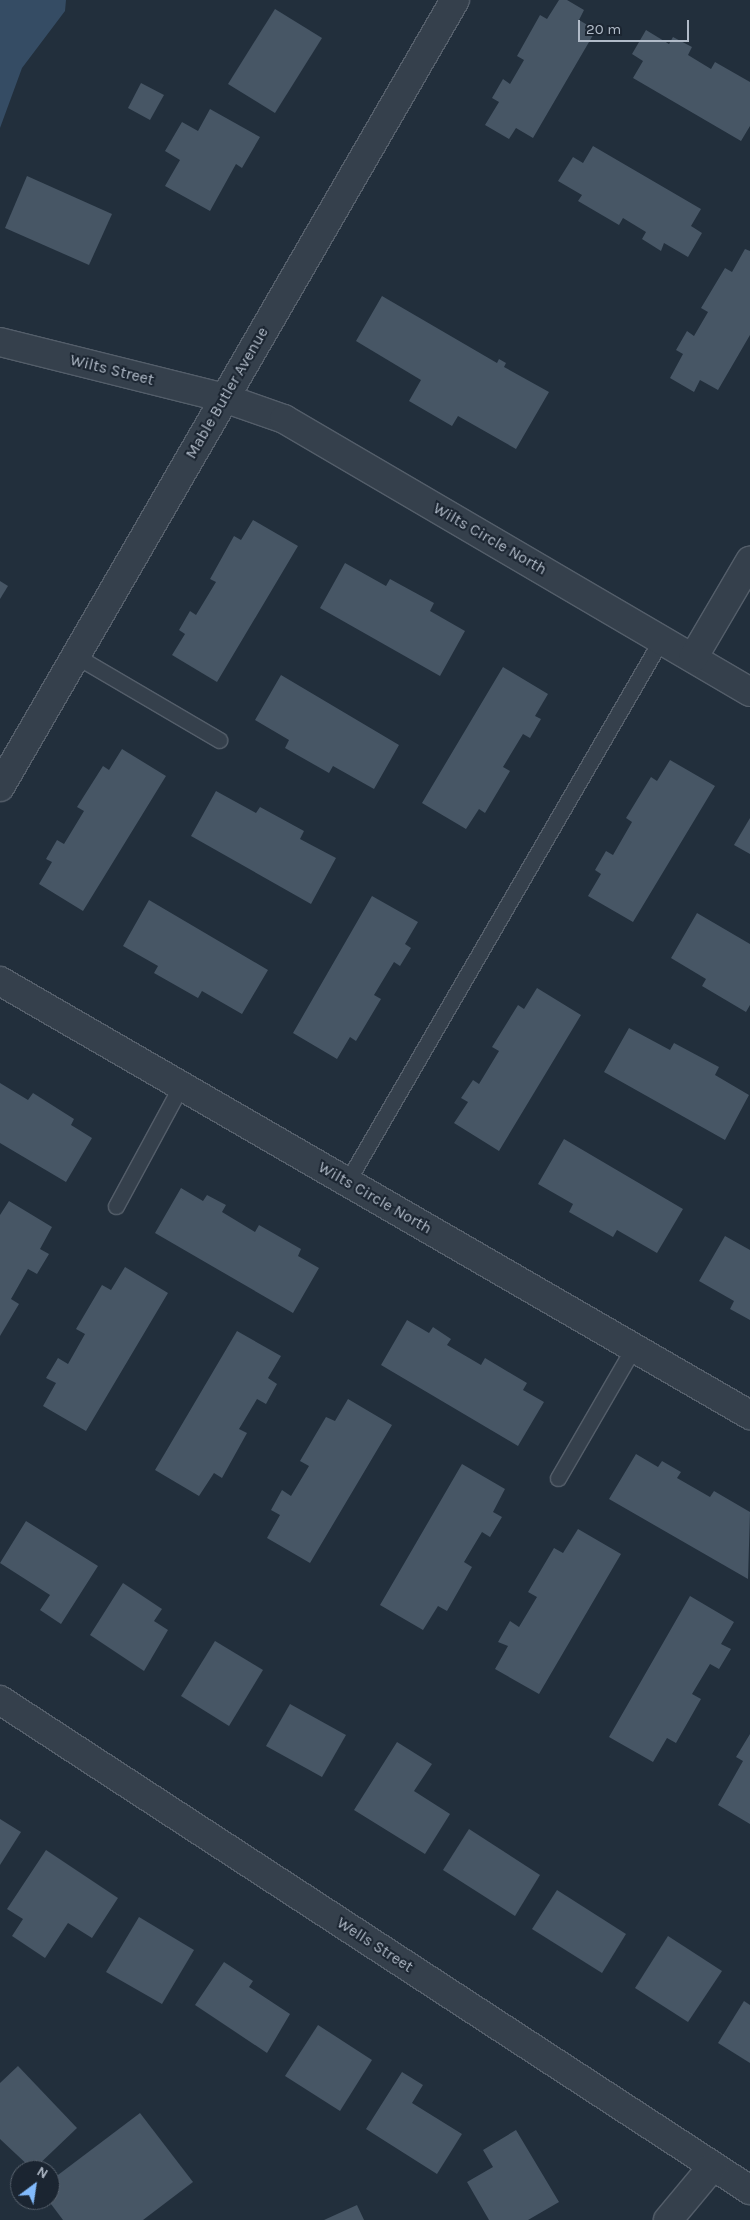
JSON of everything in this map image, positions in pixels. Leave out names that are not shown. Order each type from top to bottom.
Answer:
[{"type":"street","name":"Mable Butler Avenue","points":[[0,787],[456,0]]},
{"type":"street","name":"Wilts Street","points":[[0,342],[224,398]]},
{"type":"street","name":"Wilts Circle North","points":[[224,398],[284,419],[750,692]]},
{"type":"street","points":[[693,658],[750,561]]},
{"type":"street","name":"Wilts Circle North","points":[[0,980],[750,1414]]},
{"type":"street","name":"Wells Street","points":[[0,1700],[750,2190]]},
{"type":"street","points":[[668,2220],[713,2166]]},
{"type":"lane","points":[[347,1182],[662,640]]},
{"type":"lane","points":[[76,656],[218,740]]},
{"type":"lane","points":[[116,1206],[181,1086]]},
{"type":"lane","points":[[558,1478],[634,1347]]},
{"type":"water","points":[[0,0],[66,0],[65,11],[22,68],[0,128]]},
{"type":"building","points":[[559,0],[567,0],[584,10],[579,20],[596,30],[533,138],[516,128],[509,139],[485,125],[499,102],[492,98],[503,79],[510,84],[524,60],[517,56],[540,15],[547,19]]},
{"type":"building","points":[[275,9],[322,38],[275,113],[228,84]]},
{"type":"building","points":[[646,30],[669,44],[673,37],[692,47],[688,55],[711,69],[715,62],[750,82],[750,126],[741,141],[633,78],[643,61],[632,54]]},
{"type":"building","points":[[141,83],[164,95],[150,120],[128,108]]},
{"type":"building","points":[[210,109],[260,137],[242,168],[236,164],[210,211],[165,186],[180,160],[165,151],[182,122],[198,131]]},
{"type":"building","points":[[593,146],[701,209],[691,226],[702,233],[688,257],[664,243],[661,251],[642,239],[646,232],[623,218],[619,225],[578,201],[582,195],[558,181],[573,157],[583,163]]},
{"type":"building","points":[[27,176],[112,214],[89,265],[5,228]]},
{"type":"building","points":[[745,249],[750,251],[750,335],[718,390],[700,380],[694,392],[670,378],[683,354],[676,350],[687,331],[694,336],[708,312],[701,308],[725,268],[732,272]]},
{"type":"building","points":[[382,296],[497,363],[499,359],[506,363],[504,367],[549,392],[516,449],[458,416],[452,426],[409,401],[421,380],[356,341]]},
{"type":"building","points":[[253,520],[298,546],[217,682],[172,655],[185,634],[179,630],[190,611],[196,615],[216,582],[210,579],[234,536],[241,540]]},
{"type":"building","points":[[345,563],[386,586],[390,579],[434,603],[430,611],[465,631],[440,676],[320,608]]},
{"type":"building","points":[[0,581],[8,586],[0,599]]},
{"type":"building","points":[[503,667],[548,694],[535,716],[541,719],[530,738],[523,734],[503,767],[510,771],[485,813],[479,809],[466,829],[422,803]]},
{"type":"building","points":[[281,675],[399,745],[374,789],[333,766],[329,773],[285,748],[289,740],[255,720]]},
{"type":"building","points":[[122,749],[166,776],[83,911],[39,884],[52,862],[46,859],[57,840],[64,844],[84,811],[77,807],[103,766],[109,770]]},
{"type":"building","points":[[670,760],[715,786],[633,922],[588,896],[601,874],[595,870],[606,851],[613,855],[632,822],[626,818],[651,777],[657,781]]},
{"type":"building","points":[[216,791],[256,813],[260,807],[304,831],[300,839],[336,858],[311,904],[191,836]]},
{"type":"building","points":[[750,818],[750,854],[734,845]]},
{"type":"building","points":[[372,896],[418,922],[405,944],[411,948],[400,966],[394,962],[374,995],[381,999],[356,1041],[350,1037],[337,1059],[293,1033]]},
{"type":"building","points":[[149,900],[268,970],[242,1014],[202,991],[198,998],[154,973],[158,966],[123,946]]},
{"type":"building","points":[[697,913],[750,944],[750,1005],[746,1012],[702,986],[706,979],[671,958]]},
{"type":"building","points":[[537,988],[581,1015],[499,1151],[454,1123],[468,1102],[461,1098],[473,1080],[479,1084],[499,1051],[492,1047],[518,1005],[524,1009]]},
{"type":"building","points":[[629,1028],[670,1050],[674,1043],[719,1067],[715,1075],[749,1095],[725,1140],[604,1072]]},
{"type":"building","points":[[0,1083],[28,1100],[33,1093],[74,1119],[71,1125],[92,1138],[66,1182],[0,1143]]},
{"type":"building","points":[[564,1139],[683,1209],[657,1253],[617,1230],[613,1237],[569,1212],[573,1204],[538,1184]]},
{"type":"building","points":[[181,1188],[203,1201],[207,1195],[226,1205],[222,1212],[255,1232],[259,1225],[301,1249],[298,1256],[319,1268],[293,1313],[155,1233]]},
{"type":"building","points":[[9,1201],[52,1227],[40,1249],[49,1254],[37,1274],[28,1269],[11,1299],[19,1304],[0,1336],[0,1215]]},
{"type":"building","points":[[725,1236],[750,1250],[750,1320],[730,1309],[734,1301],[699,1281]]},
{"type":"building","points":[[125,1267],[168,1293],[86,1431],[43,1406],[56,1383],[46,1378],[58,1358],[68,1364],[85,1334],[76,1329],[102,1285],[111,1290]]},
{"type":"building","points":[[407,1320],[429,1333],[433,1327],[451,1339],[447,1345],[481,1365],[485,1358],[527,1383],[523,1390],[544,1402],[518,1446],[381,1365]]},
{"type":"building","points":[[237,1331],[281,1356],[268,1378],[277,1384],[266,1404],[257,1399],[239,1429],[247,1433],[222,1478],[214,1473],[199,1496],[155,1470]]},
{"type":"building","points":[[348,1399],[392,1425],[310,1563],[267,1538],[280,1515],[271,1510],[282,1490],[291,1496],[309,1466],[300,1461],[326,1417],[335,1421]]},
{"type":"building","points":[[636,1454],[658,1467],[662,1461],[681,1472],[677,1478],[710,1497],[714,1491],[750,1512],[748,1579],[609,1499]]},
{"type":"building","points":[[462,1464],[505,1489],[493,1512],[502,1517],[490,1537],[482,1532],[464,1562],[472,1567],[447,1611],[438,1606],[423,1630],[380,1605]]},
{"type":"building","points":[[26,1521],[98,1566],[61,1624],[40,1610],[50,1595],[0,1563]]},
{"type":"building","points":[[578,1529],[621,1554],[539,1694],[495,1669],[508,1646],[498,1642],[510,1621],[519,1627],[537,1597],[528,1592],[554,1548],[563,1553]]},
{"type":"building","points":[[123,1583],[162,1609],[154,1621],[168,1630],[144,1671],[90,1635]]},
{"type":"building","points":[[690,1596],[734,1622],[721,1644],[731,1649],[719,1669],[710,1664],[692,1694],[701,1699],[676,1743],[667,1738],[653,1762],[609,1737]]},
{"type":"building","points":[[215,1641],[263,1670],[229,1726],[181,1696]]},
{"type":"building","points":[[290,1704],[346,1735],[322,1777],[266,1746]]},
{"type":"building","points":[[750,1734],[750,1824],[718,1805],[743,1761],[736,1757]]},
{"type":"building","points":[[397,1742],[432,1764],[414,1791],[450,1814],[425,1854],[354,1810]]},
{"type":"building","points":[[0,1819],[21,1832],[0,1865]]},
{"type":"building","points":[[469,1829],[540,1875],[515,1916],[443,1870]]},
{"type":"building","points":[[46,1850],[118,1898],[92,1938],[68,1923],[45,1958],[12,1936],[23,1919],[7,1909]]},
{"type":"building","points":[[557,1890],[626,1934],[602,1973],[532,1929]]},
{"type":"building","points":[[139,1917],[194,1950],[162,2004],[106,1972]]},
{"type":"building","points":[[668,1936],[722,1971],[688,2022],[635,1988]]},
{"type":"building","points":[[224,1962],[253,1981],[249,1987],[290,2014],[267,2053],[195,2005]]},
{"type":"building","points":[[744,2001],[750,2005],[750,2063],[718,2043]]},
{"type":"building","points":[[318,2025],[372,2060],[340,2111],[285,2076]]},
{"type":"building","points":[[18,2066],[77,2128],[43,2160],[22,2160],[0,2139],[0,2083]]},
{"type":"building","points":[[402,2072],[423,2085],[412,2103],[462,2134],[437,2174],[366,2129]]},
{"type":"building","points":[[140,2113],[193,2182],[143,2220],[63,2220],[56,2210],[60,2210],[60,2173]]},
{"type":"building","points":[[516,2130],[559,2202],[528,2220],[489,2220],[467,2182],[493,2167],[483,2150]]},
{"type":"building","points":[[357,2205],[364,2220],[324,2220]]}]
